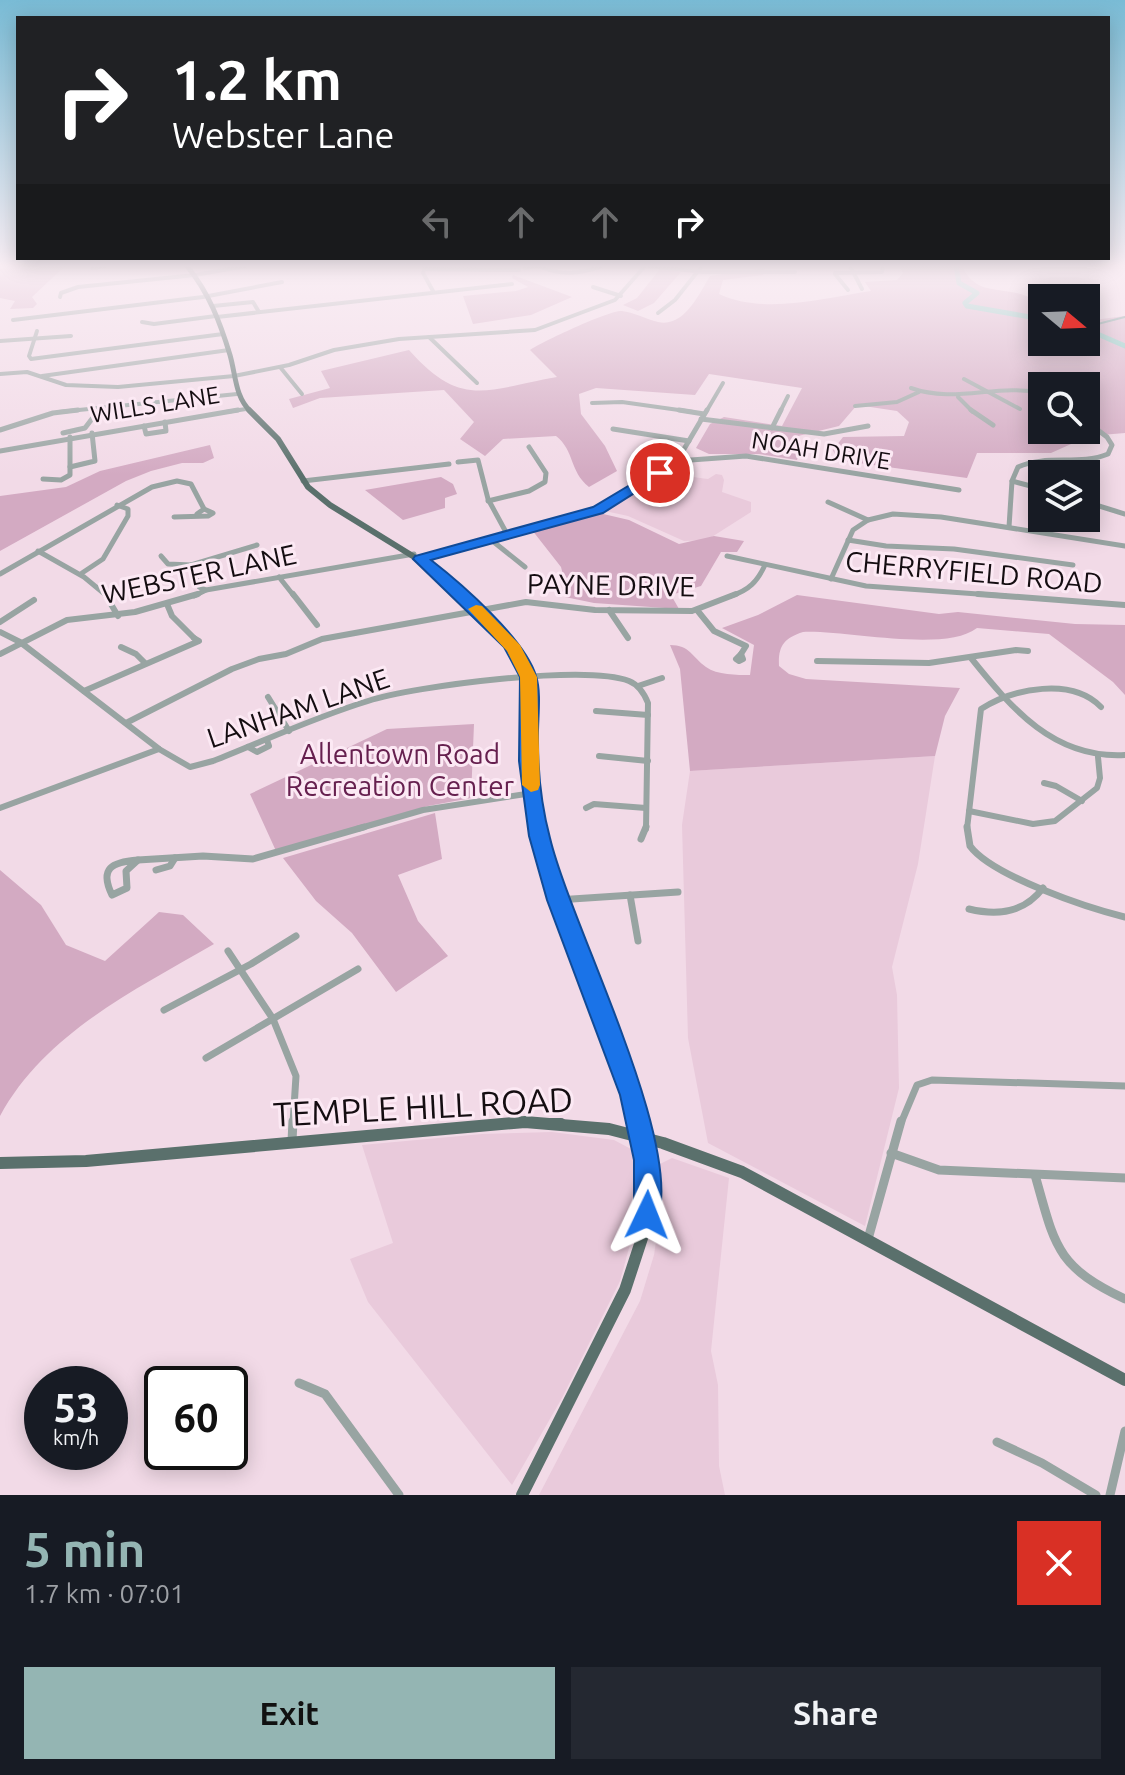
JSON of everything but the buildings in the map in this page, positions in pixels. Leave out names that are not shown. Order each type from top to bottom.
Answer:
[{"type":"main road","points":[[224,336],[237,394],[246,409],[278,439],[303,481],[330,505],[417,557],[515,649],[528,677],[532,793],[542,850],[557,900],[626,1074],[642,1137],[648,1201],[645,1229],[632,1274],[582,1380],[522,1495]]},
{"type":"main road","name":"TEMPLE HILL ROAD","points":[[0,1163],[86,1161],[534,1122],[590,1125],[699,1154],[742,1172],[1125,1380]]},
{"type":"street","points":[[0,341],[71,336]]},
{"type":"street","points":[[35,338],[29,356],[35,359],[210,336]]},
{"type":"street","points":[[0,374],[25,372],[66,385],[99,388],[234,376],[280,367],[334,350],[446,336]]},
{"type":"street","points":[[429,337],[477,383]]},
{"type":"street","points":[[41,376],[229,350]]},
{"type":"street","points":[[280,367],[302,394]]},
{"type":"street","points":[[204,379],[207,397]]},
{"type":"street","points":[[964,379],[1020,409]]},
{"type":"street","name":"WEBSTER LANE","points":[[0,654],[72,619],[118,616],[206,590],[417,557],[607,506],[677,461],[723,383]]},
{"type":"street","points":[[911,388],[919,392],[958,397],[1014,387],[1028,390]]},
{"type":"street","points":[[855,406],[897,402],[919,392]]},
{"type":"street","points":[[0,430],[49,414],[237,394]]},
{"type":"street","points":[[772,428],[788,396]]},
{"type":"street","points":[[958,397],[975,415],[993,425]]},
{"type":"street","points":[[592,403],[619,401],[824,434],[868,426]]},
{"type":"street","name":"WILLS LANE","points":[[0,451],[246,409]]},
{"type":"street","points":[[63,433],[87,427],[98,411]]},
{"type":"street","points":[[144,426],[146,434],[157,434],[166,431],[165,422]]},
{"type":"street","points":[[613,429],[689,441]]},
{"type":"street","points":[[1009,527],[1014,471],[1029,461],[1083,461],[1108,454],[1112,445],[1100,432]]},
{"type":"street","points":[[43,479],[65,479],[70,475],[70,467],[95,461],[92,433]]},
{"type":"street","name":"WILLS LANE","points":[[70,437],[70,467]]},
{"type":"street","points":[[488,501],[529,491],[545,482],[546,473],[529,447]]},
{"type":"street","name":"NOAH DRIVE","points":[[677,461],[746,456],[959,490]]},
{"type":"street","points":[[458,462],[478,460],[494,517],[507,534]]},
{"type":"street","points":[[303,481],[449,464]]},
{"type":"street","points":[[0,574],[145,489],[181,481],[191,484],[204,509],[197,514],[174,517]]},
{"type":"street","points":[[1012,481],[1028,485]]},
{"type":"street","points":[[828,502],[868,520]]},
{"type":"street","points":[[82,573],[103,559],[128,516],[128,509],[117,505]]},
{"type":"street","points":[[1100,506],[1125,514]]},
{"type":"street","points":[[831,579],[853,530],[868,520],[893,514],[1009,527],[1125,546]]},
{"type":"street","points":[[490,539],[525,567]]},
{"type":"street","points":[[848,540],[886,546],[954,549],[1073,565]]},
{"type":"street","points":[[161,556],[168,564],[191,565],[257,545]]},
{"type":"street","points":[[38,551],[82,573],[115,607],[118,616]]},
{"type":"street","name":"CHERRYFIELD ROAD","points":[[727,556],[887,588],[1125,605]]},
{"type":"street","points":[[191,565],[199,587],[206,590]]},
{"type":"street","name":"PAYNE DRIVE","points":[[126,723],[187,689],[253,660],[286,654],[322,639],[533,602],[609,610],[697,610],[745,591],[758,580],[765,565]]},
{"type":"street","points":[[279,577],[317,625]]},
{"type":"street","points":[[0,622],[34,600]]},
{"type":"street","points":[[84,691],[199,641],[172,616],[167,604]]},
{"type":"street","points":[[609,610],[628,638]]},
{"type":"street","points":[[697,610],[714,631],[746,646],[736,658]]},
{"type":"street","name":"LANHAM LANE","points":[[0,632],[20,642],[159,749],[190,767],[248,747],[257,752],[269,746],[267,740],[382,697],[528,677],[608,674],[638,686]]},
{"type":"street","points":[[121,647],[139,656],[145,663]]},
{"type":"street","points":[[817,661],[929,663],[1028,651]]},
{"type":"street","points":[[971,658],[1023,715],[1060,741],[1098,757],[1125,755]]},
{"type":"street","points":[[641,839],[646,832],[648,715],[647,697],[638,686],[662,678]]},
{"type":"street","points":[[1101,707],[1081,692],[1063,688],[985,705],[979,712],[966,835],[971,848],[989,862],[1094,910],[1125,917]]},
{"type":"street","points":[[268,697],[289,731]]},
{"type":"street","points":[[596,711],[648,715]]},
{"type":"street","points":[[0,808],[159,749]]},
{"type":"street","points":[[599,756],[648,761]]},
{"type":"street","points":[[969,811],[1044,824],[1055,821],[1099,785],[1098,757]]},
{"type":"street","points":[[1044,783],[1082,801]]},
{"type":"street","points":[[138,860],[126,871],[127,888],[112,895],[106,882],[110,866],[124,861],[138,860],[173,859],[219,856],[253,859],[423,810],[532,793]]},
{"type":"street","points":[[586,808],[594,804],[646,808]]},
{"type":"street","points":[[156,870],[170,866],[177,847]]},
{"type":"street","points":[[969,909],[988,913],[1014,911],[1034,900],[1043,888]]},
{"type":"street","points":[[557,900],[678,892]]},
{"type":"street","points":[[630,895],[638,941]]},
{"type":"street","points":[[164,1010],[296,936]]},
{"type":"street","points":[[228,951],[273,1019],[296,1076],[292,1141]]},
{"type":"street","points":[[206,1058],[358,969]]},
{"type":"street","points":[[868,1239],[910,1094],[924,1081],[954,1079],[1125,1086]]},
{"type":"street","points":[[891,1153],[939,1170],[1125,1178]]},
{"type":"street","points":[[1035,1175],[1060,1257],[1084,1280],[1125,1299]]},
{"type":"street","points":[[299,1383],[325,1394],[399,1495]]},
{"type":"street","points":[[1110,1495],[1125,1431]]},
{"type":"street","points":[[997,1442],[1042,1463],[1096,1495]]},
{"type":"shaded area","points":[[662,473],[708,479],[716,474],[722,475],[722,492],[751,502],[751,512],[707,540],[684,541],[628,516],[605,511]]},
{"type":"shaded area","points":[[935,756],[918,864],[892,967],[897,995],[899,1088],[865,1226],[708,1143],[688,1038],[682,825],[690,771]]},
{"type":"shaded area","points":[[552,1132],[614,1140],[631,1149],[638,1169],[634,1230],[620,1281],[562,1398],[512,1485],[368,1302],[350,1259],[393,1243],[362,1145],[482,1134]]},
{"type":"shaded area","points":[[672,1158],[729,1178],[711,1351],[718,1385],[719,1466],[725,1495],[539,1495],[640,1301],[654,1255],[661,1209],[656,1166]]},
{"type":"green space","points":[[557,336],[1028,336],[1028,356],[1100,356],[1100,336],[1125,336],[1125,433],[1100,435],[1100,372],[1028,372],[1028,444],[1071,444],[1051,453],[977,453],[967,478],[837,460],[833,450],[843,437],[904,436],[909,422],[897,411],[857,405],[839,426],[794,437],[790,444],[801,449],[797,460],[759,454],[709,454],[696,448],[710,424],[724,417],[782,426],[802,388],[709,374],[695,395],[596,388],[579,394],[581,414],[605,446],[617,471],[589,487],[556,436],[503,439],[485,456],[460,439],[474,422],[444,390],[320,398],[293,408],[289,399],[330,388],[321,371],[409,350],[428,369],[461,388],[493,390],[557,377],[530,350]]},
{"type":"green space","points":[[210,445],[214,458],[203,463],[182,463],[151,471],[126,481],[0,551],[0,496],[66,487],[100,471]]},
{"type":"green space","points":[[441,477],[453,484],[457,494],[445,498],[445,508],[403,520],[365,490]]},
{"type":"green space","points":[[599,513],[629,520],[679,544],[714,536],[744,541],[737,552],[721,552],[701,586],[671,595],[679,609],[594,603],[565,597],[561,592],[566,586],[561,567],[532,530]]},
{"type":"green space","points":[[797,595],[939,614],[958,612],[1075,624],[1125,625],[1125,695],[1113,682],[1049,634],[977,628],[962,635],[919,640],[803,632],[791,637],[781,648],[779,666],[789,674],[806,679],[960,688],[945,716],[935,756],[690,771],[680,669],[670,645],[686,649],[716,672],[750,675],[754,645],[722,628],[758,615]]},
{"type":"green space","name":"Allentown Road Recreation Center","points":[[474,724],[471,798],[428,806],[276,851],[250,794],[387,729]]},
{"type":"green space","points":[[435,813],[442,859],[398,875],[418,921],[448,956],[396,992],[352,933],[316,901],[283,858]]},
{"type":"green space","points":[[0,870],[41,905],[66,945],[105,961],[159,912],[183,915],[214,944],[123,997],[67,1037],[41,1061],[0,1116]]},
{"type":"waterway","points":[[1102,336],[1125,346]]},
{"type":"slow traffic","points":[[476,609],[515,649],[528,677],[531,785]]},
{"type":"route","points":[[647,1215],[649,1183],[640,1123],[616,1048],[557,900],[539,836],[529,761],[528,677],[511,644],[442,576],[420,559],[598,510],[660,473]]}]
